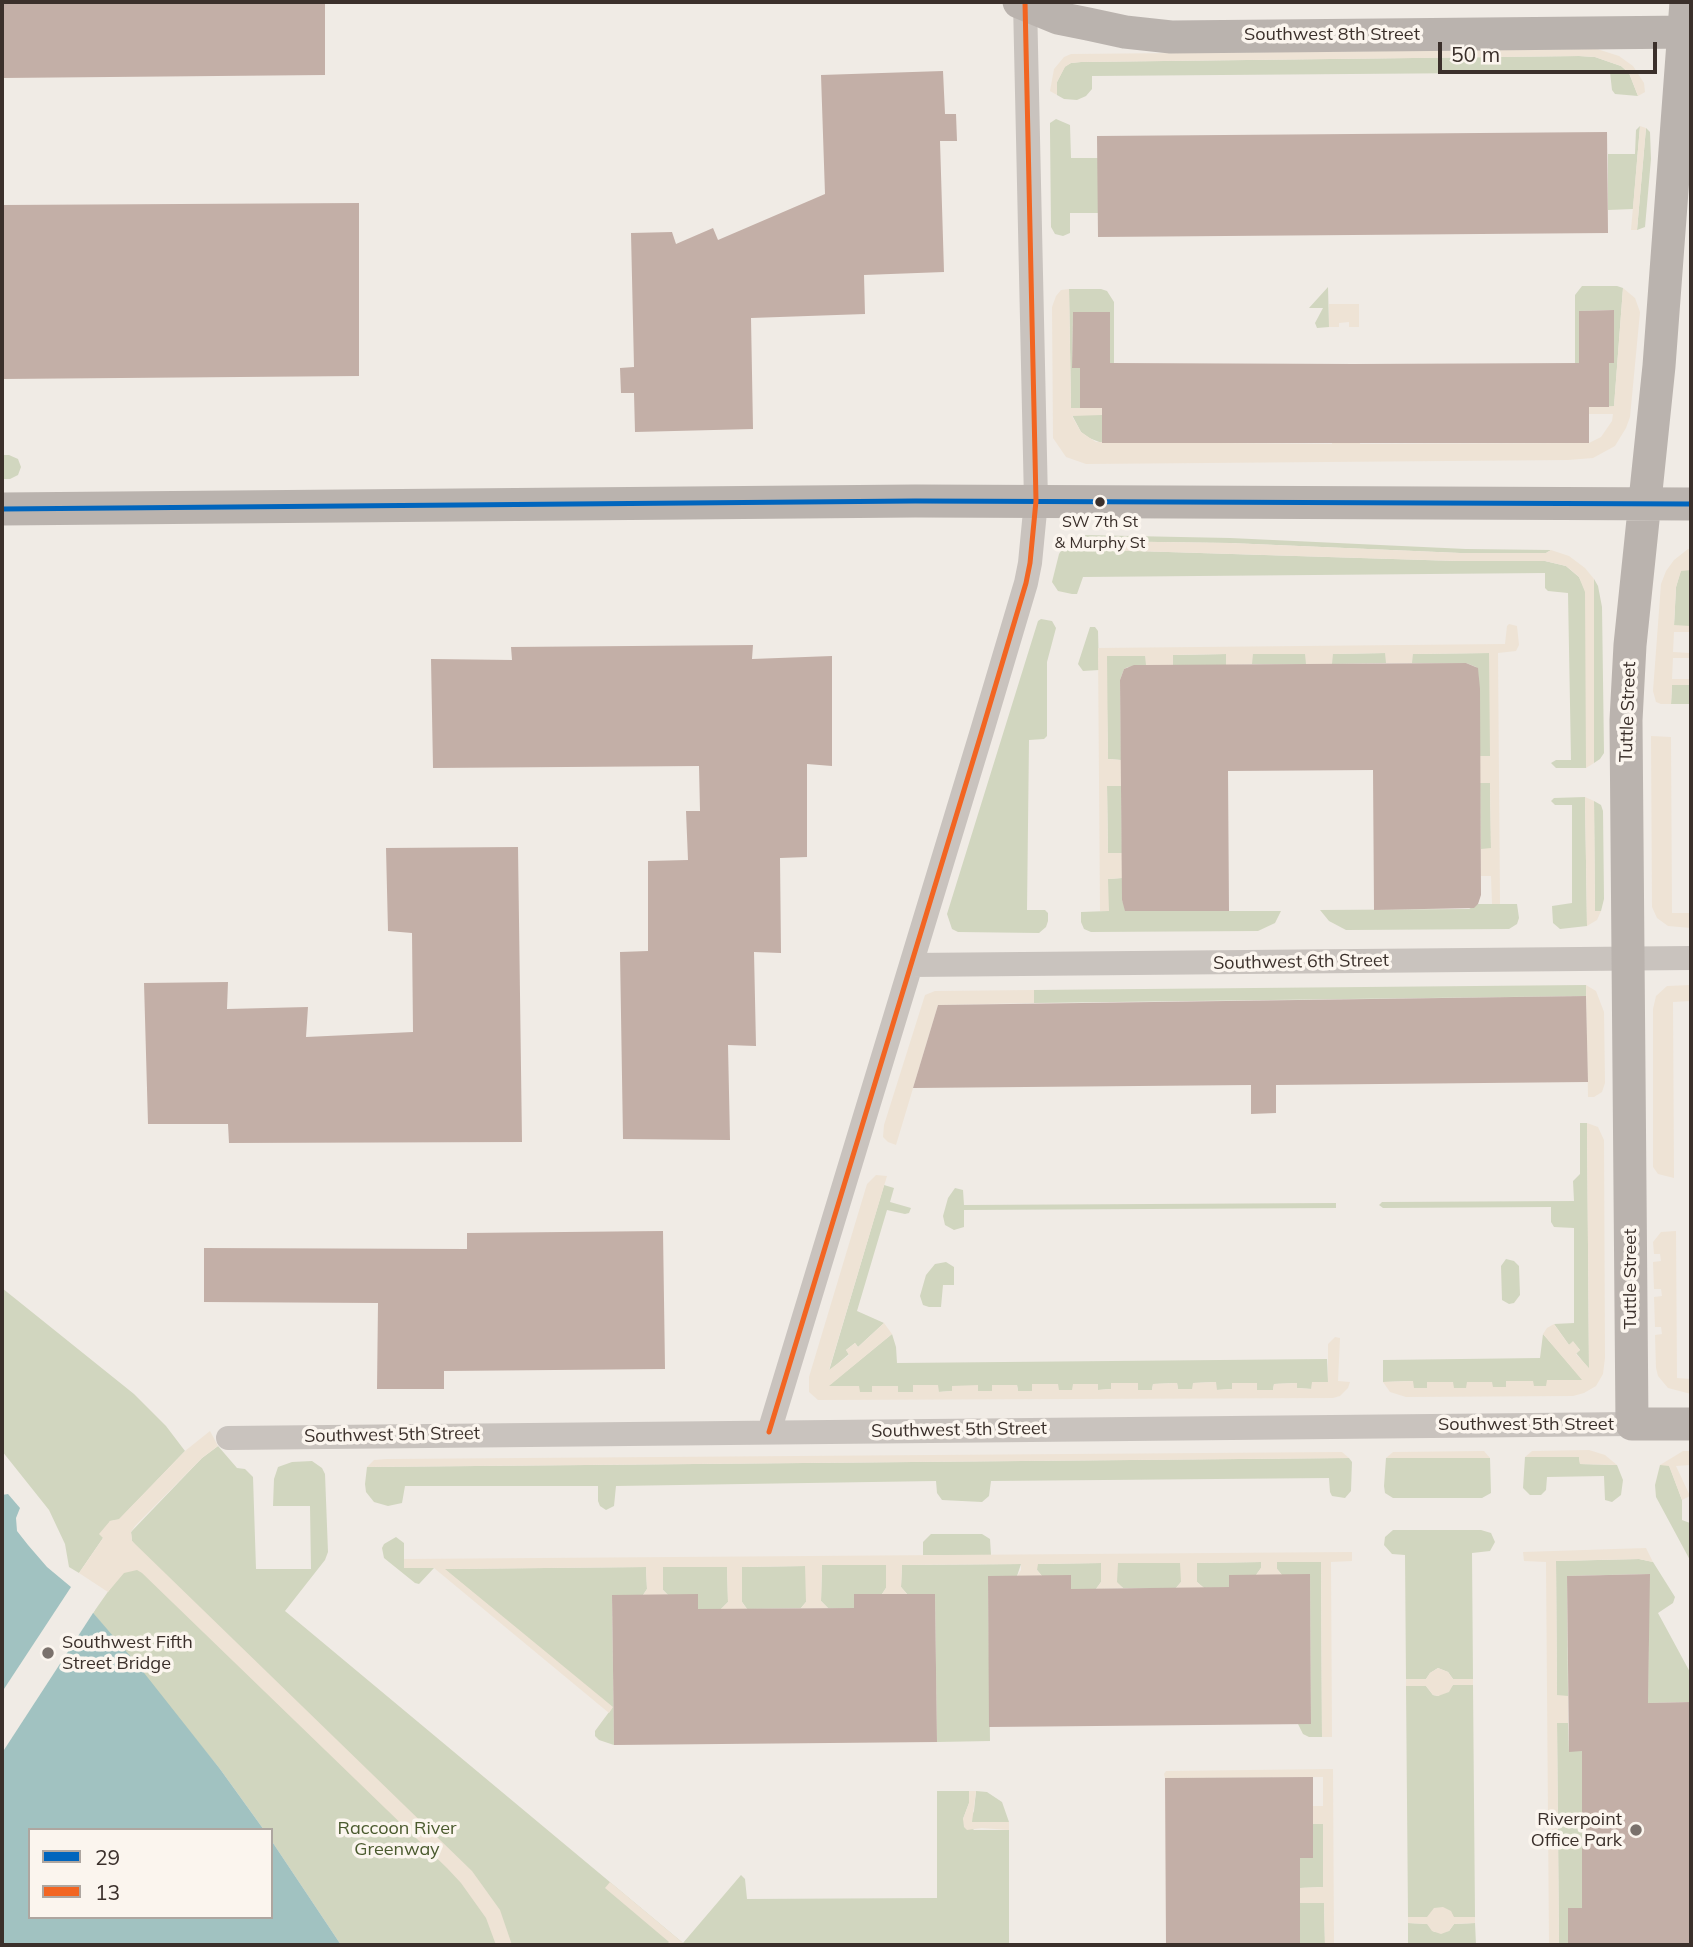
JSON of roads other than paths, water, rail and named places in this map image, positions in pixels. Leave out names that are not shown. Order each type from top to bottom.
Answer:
[{"type":"main road","name":"Southwest 8th Street","points":[[1023,3],[1058,18],[1125,32],[1171,37],[1687,22]]},
{"type":"main road","name":"Tuttle Street","points":[[1632,1424],[1626,720],[1630,645],[1657,380],[1687,22]]},
{"type":"main road","points":[[2,509],[1036,501],[1691,504]]},
{"type":"main road","name":"Southwest 5th Street","points":[[1632,1424],[1691,1424]]},
{"type":"street","points":[[769,1432],[1026,583],[1033,543],[1036,501],[1023,3]]},
{"type":"street","name":"Southwest 6th Street","points":[[911,965],[1691,957]]},
{"type":"street","name":"Southwest 5th Street","points":[[228,1438],[1632,1424]]},
{"type":"water","points":[[8,1494],[20,1508],[16,1518],[17,1531],[47,1567],[71,1587],[137,1664],[263,1828],[28,1828],[28,1919],[273,1919],[273,1843],[341,1945],[2,1945],[2,1495]]},
{"type":"place","name":"SW 7th St & Murphy St","points":[[1100,502]]},
{"type":"place","name":"Southwest Fifth Street Bridge","points":[[48,1653]]},
{"type":"place","name":"Riverpoint Office Park","points":[[1636,1830]]},
{"type":"park label","name":"Raccoon River Greenway","points":[[397,1839]]}]
